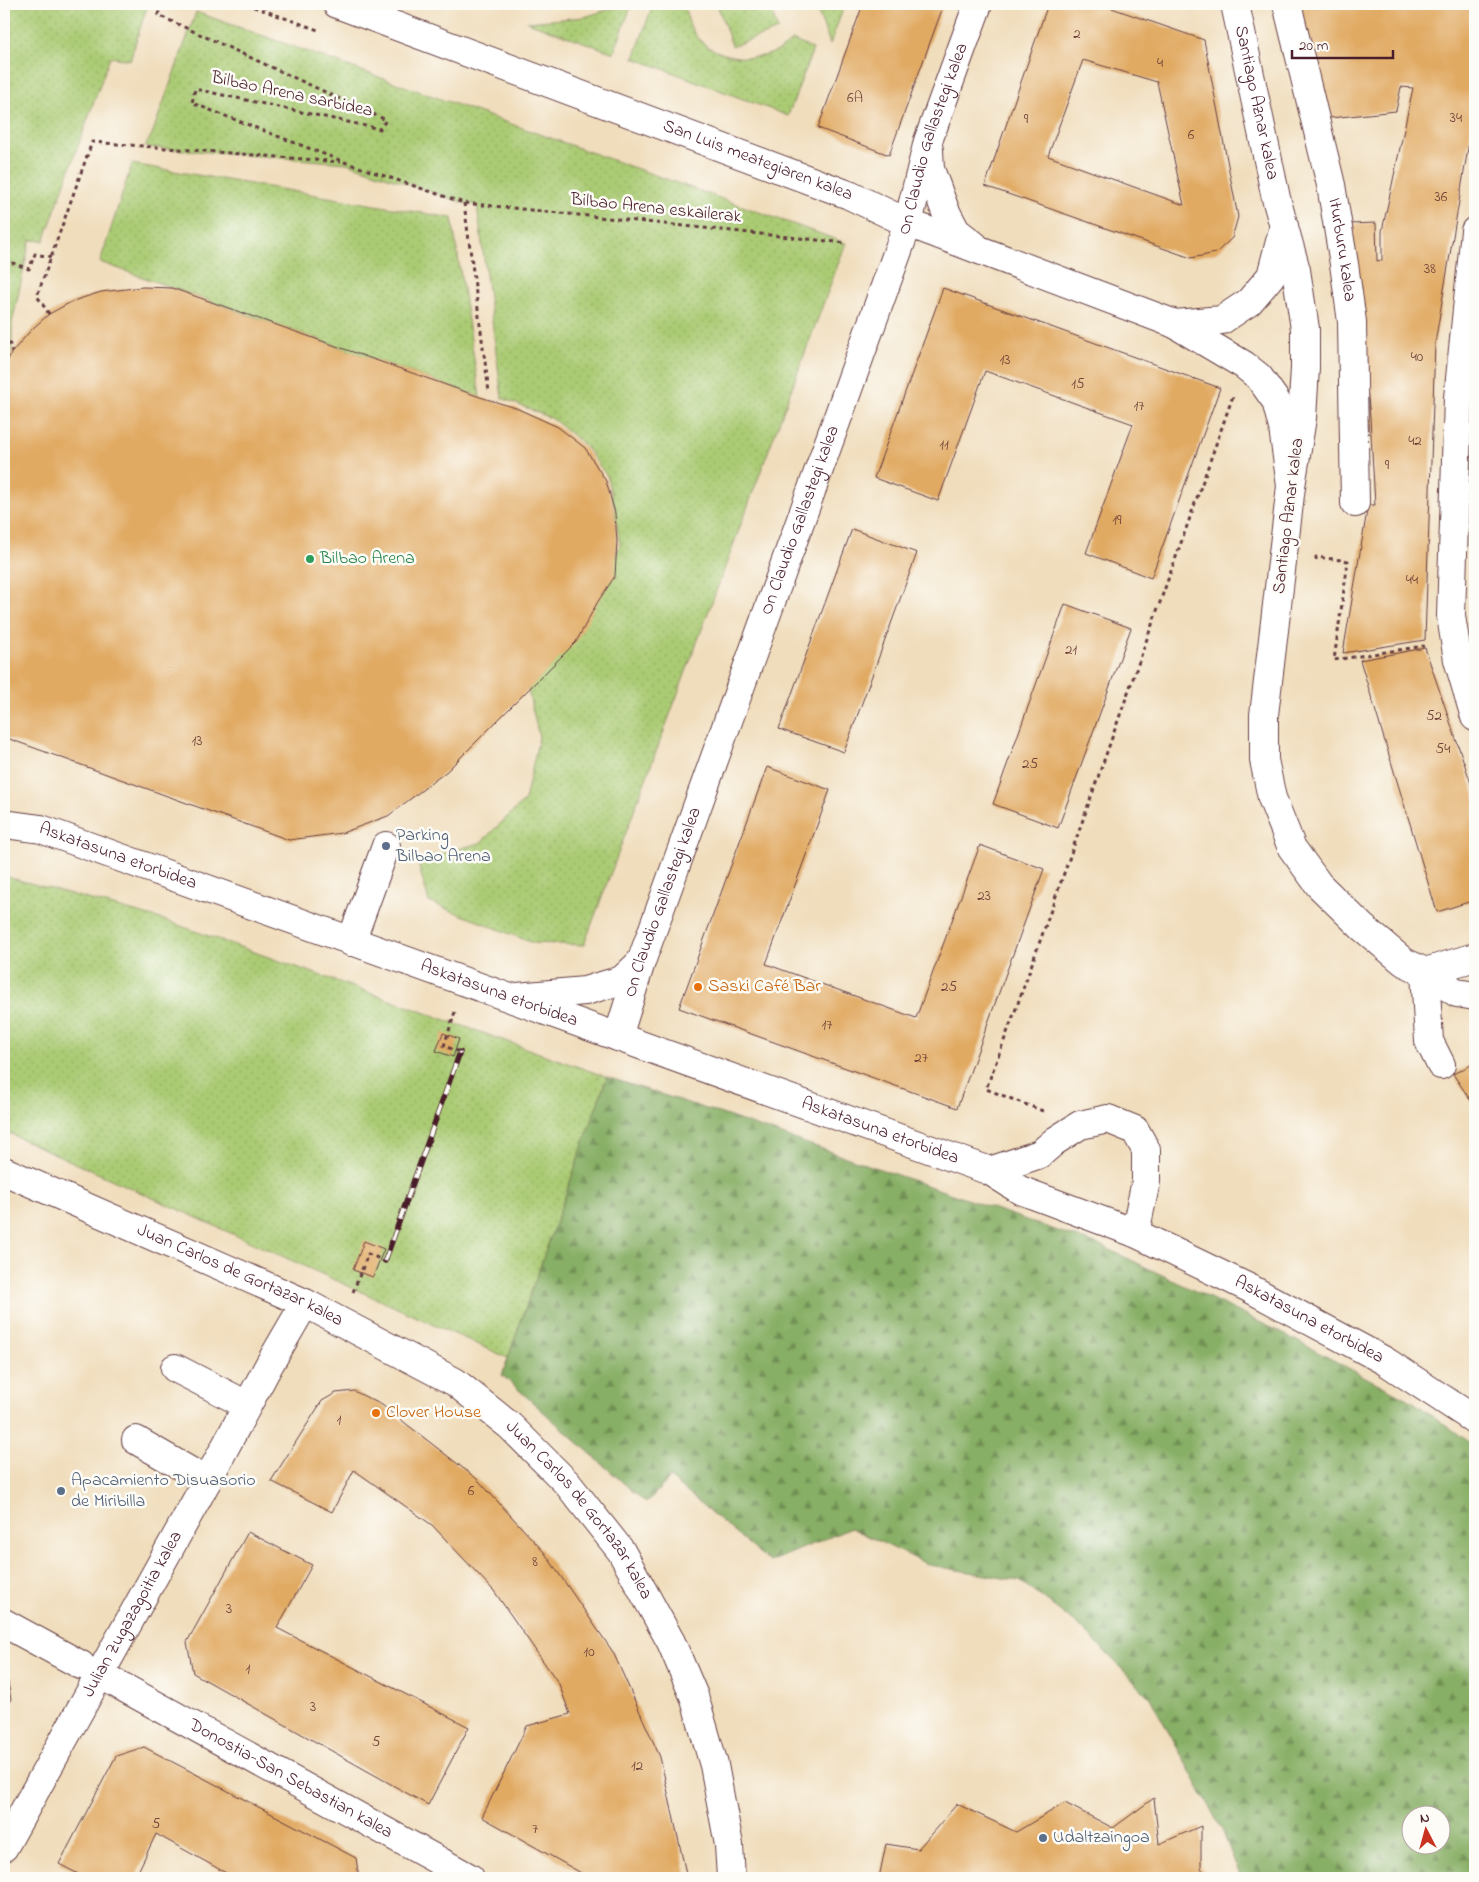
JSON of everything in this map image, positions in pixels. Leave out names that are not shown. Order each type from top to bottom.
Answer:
[{"type":"street","name":"San Luis meategiaren kalea","points":[[337,4],[850,196],[908,223],[1175,324],[1259,376],[1276,401],[1283,428],[1291,486]]},
{"type":"street","name":"On Claudio Gallastegi kalea","points":[[618,1037],[641,962],[908,223],[928,141],[978,4]]},
{"type":"street","name":"Santiago Aznar kalea","points":[[1235,4],[1276,198],[1285,224],[1297,274],[1305,329],[1302,418],[1291,486],[1264,715],[1264,760],[1272,798],[1292,848],[1319,885],[1362,928],[1404,962],[1425,972],[1457,993],[1475,996]]},
{"type":"street","name":"Iturburu kalea","points":[[1287,4],[1331,185],[1352,322],[1355,502]]},
{"type":"street","points":[[928,141],[930,169],[956,231],[981,251]]},
{"type":"street","name":"San Luis meategiaren kalea","points":[[1175,324],[1222,320],[1250,302],[1271,276],[1285,224]]},
{"type":"street","points":[[1475,232],[1458,398],[1451,616],[1458,660],[1475,717]]},
{"type":"street","name":"Askatasuna etorbidea","points":[[4,824],[41,829],[990,1172],[1020,1190],[1135,1233],[1249,1288],[1385,1362],[1475,1420]]},
{"type":"street","points":[[351,942],[386,846]]},
{"type":"street","points":[[1441,1066],[1429,1041],[1425,972],[1456,961],[1475,957]]},
{"type":"street","points":[[508,998],[585,991],[622,980],[641,962]]},
{"type":"street","points":[[990,1172],[1040,1154],[1055,1141],[1080,1125],[1108,1119],[1136,1130],[1146,1150],[1146,1180],[1135,1233]]},
{"type":"street","name":"Juan Carlos de Gortazar kalea","points":[[4,1171],[305,1303],[456,1382],[510,1426],[567,1483],[621,1551],[671,1642],[694,1696],[714,1764],[729,1845],[731,1878]]},
{"type":"street","name":"Julian Zugazagoitia kalea","points":[[4,1847],[305,1303]]},
{"type":"street","points":[[175,1368],[247,1405]]},
{"type":"street","points":[[136,1440],[207,1481]]},
{"type":"street","points":[[4,1623],[81,1665]]},
{"type":"street","name":"Donostia-San Sebastian kalea","points":[[110,1680],[434,1870],[470,1878]]},
{"type":"path","name":"Bilbao Arena sarbidea","points":[[162,4],[158,15],[386,120],[380,128],[195,89],[192,103],[347,162],[464,203]]},
{"type":"path","name":"Bilbao Arena sarbidea","points":[[49,314],[37,296],[92,142],[347,162]]},
{"type":"path","name":"Bilbao Arena eskailerak","points":[[464,203],[846,243]]},
{"type":"path","points":[[464,203],[489,392]]},
{"type":"path","points":[[4,266],[13,262],[29,269],[35,254],[51,257]]},
{"type":"path","points":[[4,337],[8,338],[12,352]]},
{"type":"path","points":[[1009,1098],[986,1089],[1244,365]]},
{"type":"path","points":[[1281,573],[1314,575],[1316,558],[1348,561],[1334,660],[1430,645]]},
{"type":"path","points":[[460,1052],[444,1046],[465,983]]},
{"type":"path","points":[[351,1298],[368,1254],[385,1260]]},
{"type":"green space","points":[[4,4],[148,4],[130,60],[110,57],[44,241],[30,240],[12,324],[12,352],[4,367]]},
{"type":"green space","points":[[632,4],[614,53],[527,22],[584,17]]},
{"type":"green space","points":[[653,4],[685,4],[687,17],[696,36],[712,49],[732,56],[765,56],[784,47],[792,40],[813,49],[788,116],[634,58]]},
{"type":"green space","points":[[717,4],[769,4],[778,30],[732,46]]},
{"type":"green space","points":[[815,4],[845,4],[830,44]]},
{"type":"green space","points":[[196,12],[846,243],[584,945],[533,943],[429,902],[417,860],[480,843],[525,800],[539,737],[528,690],[597,603],[620,545],[614,505],[607,476],[585,446],[553,419],[502,398],[477,205],[464,203],[347,163],[145,147],[152,134]]},
{"type":"green space","points":[[132,164],[452,218],[480,397],[100,262]]},
{"type":"green space","points":[[4,876],[161,919],[607,1077],[508,1358],[4,1131]]},
{"type":"green space","points":[[607,1077],[719,1113],[1104,1247],[1276,1330],[1415,1403],[1475,1446],[1475,1878],[1241,1878],[1222,1830],[1150,1698],[1082,1628],[1020,1581],[929,1565],[851,1528],[770,1562],[670,1478],[646,1503],[502,1375]]},
{"type":"building","points":[[863,4],[944,4],[889,155],[818,128]]},
{"type":"building","points":[[1048,4],[1100,4],[1204,40],[1238,217],[1232,238],[1216,253],[1191,258],[985,186]],"holes":[[[1083,60],[1157,82],[1184,205],[1048,156]]]},
{"type":"building","points":[[1296,4],[1475,4],[1475,107],[1435,343],[1425,640],[1343,653],[1368,505],[1375,505],[1370,417],[1350,224],[1376,223],[1377,261],[1382,260],[1382,231],[1413,88],[1401,87],[1396,111],[1321,119]]},
{"type":"building","name":"Bilbao Arena","points":[[143,287],[172,288],[516,408],[558,427],[585,448],[606,481],[615,513],[617,542],[615,576],[597,603],[576,642],[447,771],[388,816],[342,833],[289,840],[4,737],[4,367],[12,352],[32,329],[49,314],[73,301],[101,292]]},
{"type":"building","points":[[943,288],[1220,388],[1151,578],[1086,553],[1133,424],[985,371],[938,501],[874,478]]},
{"type":"building","points":[[852,529],[917,553],[844,752],[779,729]]},
{"type":"building","points":[[1065,604],[1131,628],[1058,828],[993,804]]},
{"type":"building","points":[[1425,648],[1475,795],[1475,900],[1437,912],[1360,660]]},
{"type":"building","points":[[767,767],[830,790],[766,964],[916,1018],[980,845],[1044,869],[957,1108],[679,1008]]},
{"type":"building","points":[[443,1033],[459,1039],[453,1057],[436,1051]]},
{"type":"building","points":[[1475,1063],[1475,1107],[1453,1074]]},
{"type":"building","points":[[364,1241],[384,1249],[373,1277],[353,1270]]},
{"type":"building","points":[[354,1391],[382,1405],[477,1479],[544,1552],[613,1652],[660,1757],[687,1878],[590,1878],[482,1817],[527,1726],[570,1714],[559,1684],[494,1591],[432,1525],[354,1470],[332,1512],[271,1481],[322,1401],[336,1393]]},
{"type":"building","points":[[248,1532],[312,1565],[277,1628],[469,1727],[428,1805],[193,1673],[187,1642]]},
{"type":"building","points":[[4,1671],[6,1672],[11,1699],[4,1711]]},
{"type":"building","points":[[144,1747],[356,1858],[359,1878],[235,1878],[156,1834],[135,1878],[86,1878],[59,1864],[116,1756]]},
{"type":"building","name":"Udaltzaingoa","points":[[1154,1798],[1159,1844],[1201,1826],[1201,1868],[1209,1878],[879,1878],[886,1844],[918,1849],[957,1804],[1016,1832],[1065,1803],[1113,1828]]},
{"type":"railway","points":[[385,1261],[460,1052]]},
{"type":"place","name":"Bilbao Arena","points":[[310,559]]},
{"type":"place","name":"Parking Bilbao Arena","points":[[386,846]]},
{"type":"place","name":"Saski Café Bar","points":[[698,987]]},
{"type":"place","name":"Clover House","points":[[376,1413]]},
{"type":"place","name":"Apacamiento Disuasorio de Miribilla","points":[[61,1491]]},
{"type":"place","name":"Udaltzaingoa","points":[[1043,1838]]}]
